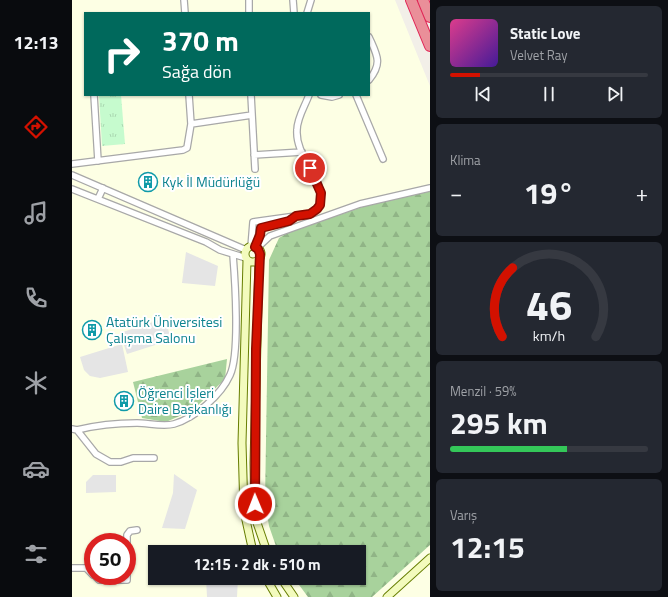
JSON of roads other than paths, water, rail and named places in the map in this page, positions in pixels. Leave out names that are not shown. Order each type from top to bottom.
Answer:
[{"type":"highway","points":[[411,0],[430,46]]},
{"type":"highway","points":[[423,0],[430,18]]},
{"type":"main road","points":[[251,545],[244,511],[242,443],[246,259],[252,248],[260,253],[254,463],[256,517],[265,545]]},
{"type":"main road","points":[[246,259],[252,262],[259,259]]},
{"type":"main road","points":[[387,597],[430,558]]},
{"type":"main road","points":[[270,585],[275,596]]},
{"type":"main road","points":[[286,585],[294,597]]},
{"type":"street","points":[[184,0],[185,12]]},
{"type":"street","points":[[249,0],[249,12]]},
{"type":"street","points":[[293,0],[294,12]]},
{"type":"street","points":[[307,12],[311,0]]},
{"type":"street","points":[[370,39],[379,59],[375,73],[370,79]]},
{"type":"street","points":[[94,96],[96,104],[98,161]]},
{"type":"street","points":[[72,164],[183,150],[187,148],[190,139],[191,124],[189,96]]},
{"type":"street","points":[[251,96],[255,169]]},
{"type":"street","points":[[252,248],[253,222],[313,212],[320,205],[321,193],[318,182],[302,152],[297,130],[309,96]]},
{"type":"street","points":[[356,96],[383,159]]},
{"type":"street","points":[[191,124],[252,115]]},
{"type":"street","points":[[254,155],[302,152]]},
{"type":"street","points":[[72,175],[252,248]]},
{"type":"street","points":[[98,199],[103,188]]},
{"type":"street","points":[[252,248],[270,236],[360,204],[430,188]]},
{"type":"street","points":[[72,189],[246,259]]},
{"type":"street","points":[[261,228],[289,221],[296,216]]},
{"type":"street","points":[[177,231],[180,220]]},
{"type":"street","points":[[252,248],[260,235],[261,221]]},
{"type":"street","points":[[154,458],[133,458],[121,462],[110,462],[96,454],[75,430],[103,424],[172,424],[183,420],[199,410],[218,393],[231,375],[235,354],[235,277],[233,255]]},
{"type":"street","points":[[128,533],[130,531],[137,530]]},
{"type":"street","points":[[72,568],[84,568]]},
{"type":"place","name":"Kyk İl Müdürlüğü","points":[[148,182]]},
{"type":"place","name":"Atatürk Üniversitesi Çalışma Salonu","points":[[92,330]]},
{"type":"place","name":"Öğrenci İşleri Daire Başkanlığı","points":[[124,401]]}]
